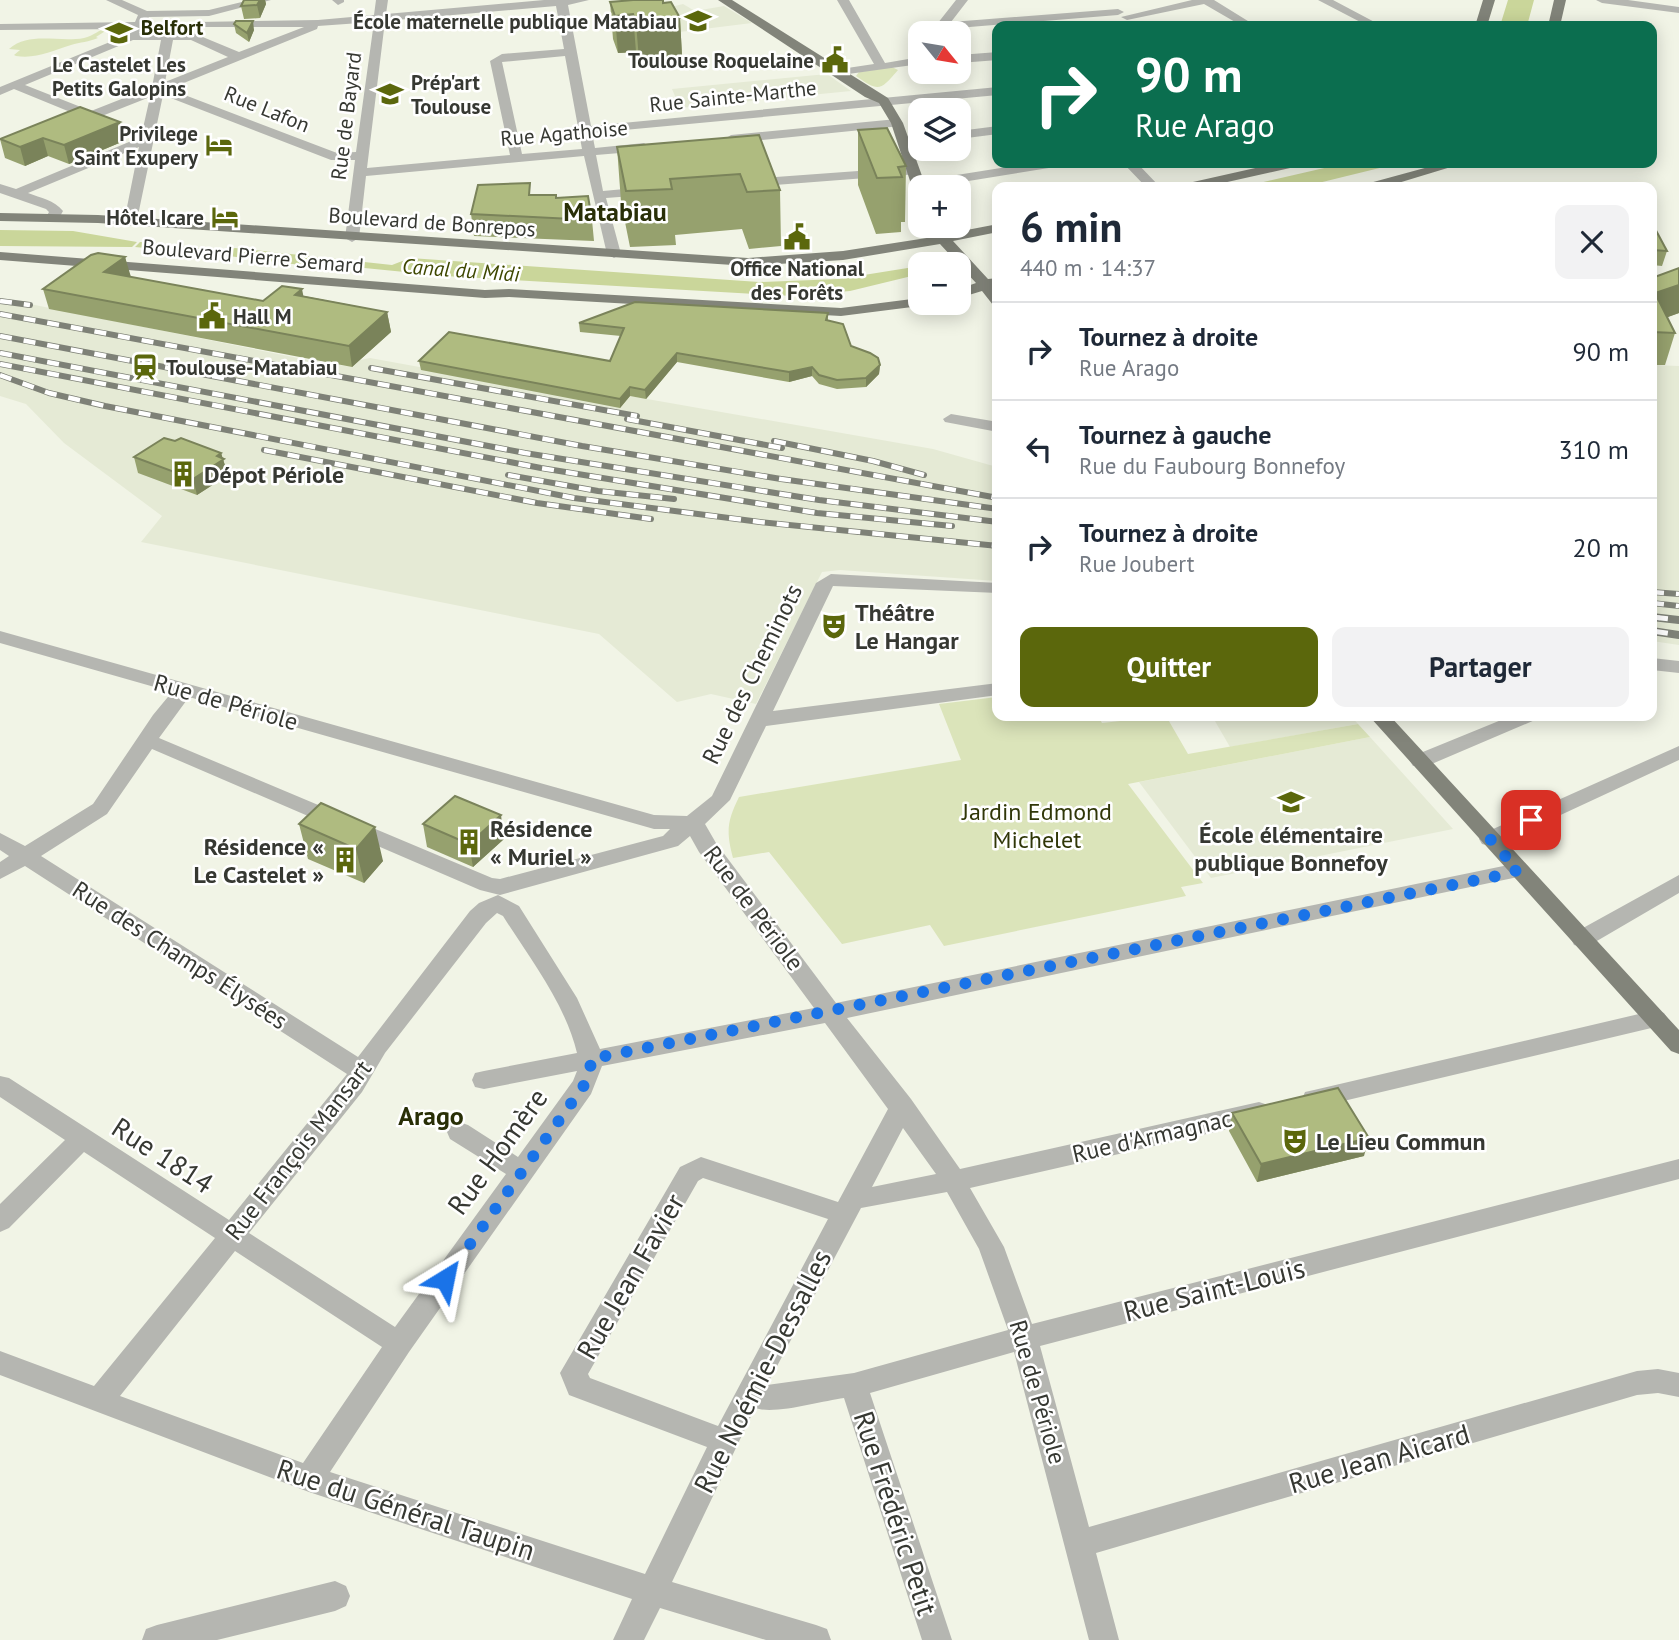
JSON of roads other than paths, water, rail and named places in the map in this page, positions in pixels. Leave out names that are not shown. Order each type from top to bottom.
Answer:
[{"type":"main road","points":[[724,0],[838,73],[892,91],[897,123],[915,175]]},
{"type":"main road","points":[[1483,21],[1489,0]]},
{"type":"main road","points":[[1555,21],[1560,0]]},
{"type":"main road","points":[[1211,182],[1272,168]]},
{"type":"main road","points":[[1391,182],[1440,168]]},
{"type":"main road","name":"Boulevard de Bonrepos","points":[[0,217],[53,217],[614,254],[783,262],[861,255],[992,229]]},
{"type":"main road","points":[[943,239],[987,281],[971,288]]},
{"type":"main road","name":"Boulevard Pierre Semard","points":[[0,256],[63,259],[375,288],[485,294],[509,293],[841,312],[908,304]]},
{"type":"main road","points":[[1384,721],[1679,1044]]},
{"type":"street","points":[[112,0],[145,14],[173,13],[206,18],[318,23],[583,0]]},
{"type":"street","points":[[173,13],[176,0]]},
{"type":"street","points":[[206,18],[265,0]]},
{"type":"street","name":"Rue de Bayard","points":[[352,237],[382,0]]},
{"type":"street","points":[[843,0],[881,66]]},
{"type":"street","points":[[945,21],[962,0]]},
{"type":"street","points":[[1098,0],[1134,21]]},
{"type":"street","points":[[1042,21],[1122,14],[1207,0],[1242,21]]},
{"type":"street","points":[[1324,0],[1366,21]]},
{"type":"street","points":[[1602,0],[1679,10]]},
{"type":"street","points":[[561,1],[599,195],[614,254]]},
{"type":"street","points":[[131,37],[145,14]]},
{"type":"street","points":[[58,129],[318,23]]},
{"type":"street","points":[[0,27],[138,25]]},
{"type":"street","points":[[971,27],[992,25]]},
{"type":"street","points":[[131,222],[168,36]]},
{"type":"street","points":[[0,91],[131,37],[199,38],[239,57]]},
{"type":"street","points":[[517,159],[496,61],[502,58],[571,52]]},
{"type":"street","points":[[971,58],[992,56]]},
{"type":"street","points":[[838,73],[908,61]]},
{"type":"street","points":[[892,91],[908,71]]},
{"type":"street","points":[[14,85],[92,116]]},
{"type":"street","name":"Rue Lafon","points":[[159,89],[336,157],[361,156]]},
{"type":"street","name":"Rue Sainte-Marthe","points":[[586,130],[892,91],[992,91]]},
{"type":"street","points":[[722,140],[897,123]]},
{"type":"street","points":[[971,133],[992,131]]},
{"type":"street","points":[[15,194],[146,140]]},
{"type":"street","points":[[904,141],[908,140]]},
{"type":"street","name":"Rue Agathoise","points":[[360,173],[654,146]]},
{"type":"street","points":[[971,179],[1028,168]]},
{"type":"street","points":[[1135,168],[1148,182]]},
{"type":"street","points":[[728,184],[913,171]]},
{"type":"street","points":[[0,188],[51,206],[56,211],[53,217]]},
{"type":"street","points":[[599,195],[662,189]]},
{"type":"street","points":[[951,418],[992,426]]},
{"type":"street","name":"Rue des Cheminots","points":[[499,895],[670,841],[720,800],[825,583],[831,579],[992,588]]},
{"type":"street","name":"Rue de Périole","points":[[0,638],[654,822],[694,824],[707,847],[902,1106],[954,1181],[991,1247],[1024,1338],[1104,1640]]},
{"type":"street","points":[[1657,665],[1679,667]]},
{"type":"street","points":[[0,872],[100,809],[160,719],[184,690]]},
{"type":"street","points":[[760,722],[775,717],[992,690]]},
{"type":"street","points":[[1420,761],[1516,721]]},
{"type":"street","points":[[147,742],[158,744],[488,886],[511,911],[573,1014],[589,1047],[591,1059]]},
{"type":"street","points":[[1490,839],[1679,752]]},
{"type":"street","name":"Rue des Champs Élysées","points":[[0,840],[361,1071]]},
{"type":"street","points":[[484,1080],[832,1012],[1518,870]]},
{"type":"street","points":[[1582,939],[1679,883]]},
{"type":"street","name":"Rue François Mansart","points":[[99,1401],[361,1071],[478,917],[499,895]]},
{"type":"street","name":"Rue d'Armagnac","points":[[847,1205],[867,1198],[942,1181],[954,1181],[1289,1105],[1656,1019]]},
{"type":"street","name":"Rue Homère","points":[[309,1479],[399,1344],[583,1087],[590,1072],[591,1059]]},
{"type":"street","name":"Rue 1814","points":[[0,1085],[399,1344]]},
{"type":"street","name":"Rue Noémie-Dessalles","points":[[628,1640],[748,1393],[902,1106]]},
{"type":"street","points":[[459,1132],[521,1171]]},
{"type":"street","points":[[0,1221],[81,1139]]},
{"type":"street","name":"Rue Jean Favier","points":[[724,1441],[579,1385],[574,1373],[689,1174],[701,1167],[847,1205]]},
{"type":"street","name":"Rue Saint-Louis","points":[[748,1393],[762,1398],[781,1397],[815,1388],[853,1385],[1024,1338],[1679,1169]]},
{"type":"street","name":"Rue du Général Taupin","points":[[0,1363],[309,1479],[653,1591],[816,1640]]},
{"type":"street","name":"Rue Jean Aicard","points":[[1080,1544],[1637,1383],[1658,1381],[1679,1385]]},
{"type":"street","name":"Rue Frédéric Petit","points":[[853,1385],[937,1640]]},
{"type":"street","points":[[157,1640],[335,1597]]},
{"type":"water","points":[[1508,0],[1534,0],[1528,21],[1502,21]]},
{"type":"water","points":[[1324,168],[1380,168],[1322,182],[1264,182]]},
{"type":"water","points":[[0,230],[73,231],[137,242],[132,247],[0,246]]},
{"type":"water","points":[[140,242],[224,249],[219,255],[135,247]]},
{"type":"water","name":"Canal du Midi","points":[[235,248],[392,265],[410,258],[759,282],[839,279],[908,268],[908,277],[850,291],[792,296],[445,276],[314,263],[309,266],[221,255]]},
{"type":"railway","points":[[0,301],[30,305]]},
{"type":"railway","points":[[0,314],[992,497]]},
{"type":"railway","points":[[0,336],[582,446],[781,479],[992,508]]},
{"type":"railway","points":[[0,353],[525,453],[819,500],[992,521]]},
{"type":"railway","points":[[0,364],[541,468],[817,513],[952,526]]},
{"type":"railway","points":[[371,368],[637,416]]},
{"type":"railway","points":[[0,375],[49,393],[105,406],[574,498],[760,522],[992,545]]},
{"type":"railway","points":[[627,419],[782,448]]},
{"type":"railway","points":[[774,441],[873,461],[924,475]]},
{"type":"railway","points":[[264,450],[537,503],[651,519]]},
{"type":"railway","points":[[508,475],[598,491],[674,499]]},
{"type":"railway","points":[[1657,592],[1679,594]]},
{"type":"railway","points":[[1657,604],[1679,606]]},
{"type":"railway","points":[[1657,618],[1679,620]]},
{"type":"railway","points":[[1657,632],[1679,635]]},
{"type":"place","name":"École maternelle publique Matabiau","points":[[698,21]]},
{"type":"place","name":"Le Castelet Les Petits Galopins","points":[[119,33]]},
{"type":"place","name":"Toulouse Roquelaine","points":[[835,60]]},
{"type":"place","name":"Prép'art Toulouse","points":[[390,94]]},
{"type":"place","name":"Privilege Saint Exupery","points":[[219,145]]},
{"type":"place","name":"Hôtel Icare","points":[[225,217]]},
{"type":"place","name":"Office National des Forêts","points":[[797,237]]},
{"type":"place","name":"Hall M","points":[[212,316]]},
{"type":"place","name":"Toulouse-Matabiau","points":[[145,367]]},
{"type":"place","name":"Dépot Périole","points":[[183,474]]},
{"type":"place","name":"Théâtre Le Hangar","points":[[834,626]]},
{"type":"place","name":"École élémentaire publique Bonnefoy","points":[[1291,802]]},
{"type":"place","name":"Résidence « Muriel »","points":[[469,842]]},
{"type":"place","name":"Résidence « Le Castelet »","points":[[345,860]]},
{"type":"place","name":"Le Lieu Commun","points":[[1295,1141]]},
{"type":"district","name":"Belfort","points":[[172,27]]},
{"type":"district","name":"Matabiau","points":[[615,211]]},
{"type":"district","name":"Arago","points":[[431,1115]]},
{"type":"park label","name":"Jardin Edmond Michelet","points":[[1037,825]]}]
